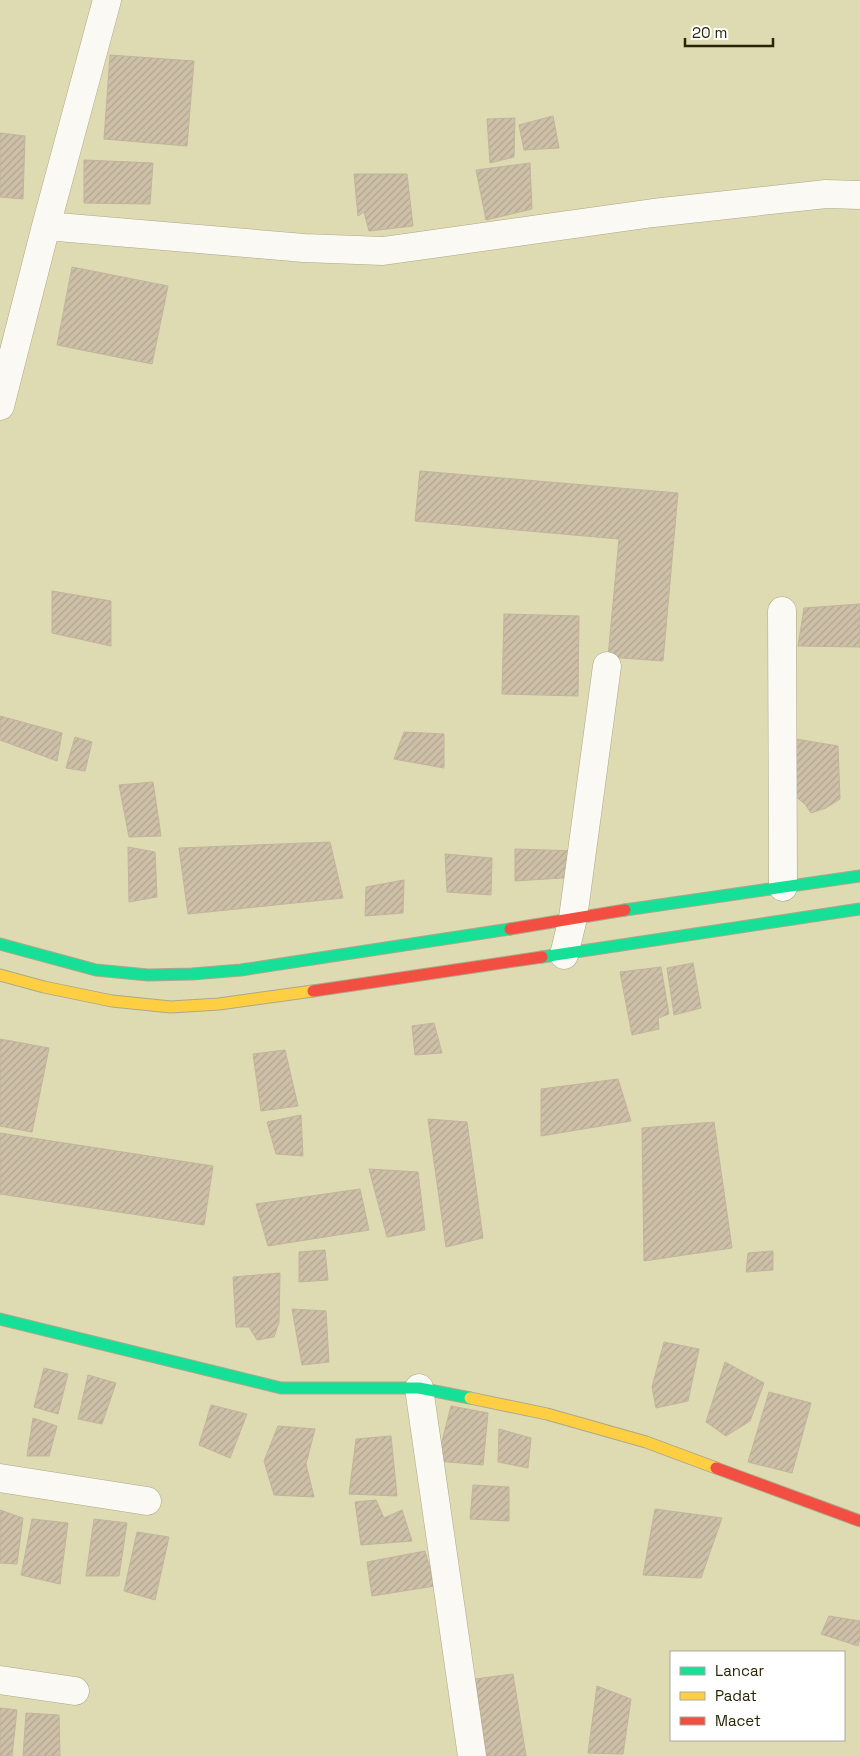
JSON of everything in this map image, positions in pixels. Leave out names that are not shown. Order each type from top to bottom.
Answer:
[{"type":"main road","points":[[0,944],[96,970],[148,975],[192,974],[241,970],[438,942],[573,918],[860,876]]},
{"type":"main road","points":[[0,975],[44,987],[112,1001],[172,1007],[238,1002],[860,910]]},
{"type":"main road","points":[[0,1319],[281,1388],[419,1388],[547,1414],[646,1442],[860,1521]]},
{"type":"street","points":[[0,406],[107,0]]},
{"type":"street","points":[[46,226],[304,248],[383,251],[653,213],[826,194],[860,195]]},
{"type":"street","points":[[782,611],[783,887]]},
{"type":"street","points":[[564,954],[573,918],[608,666]]},
{"type":"street","points":[[419,1388],[472,1756]]},
{"type":"street","points":[[0,1478],[147,1501]]},
{"type":"street","points":[[0,1680],[75,1691]]},
{"type":"building","points":[[110,55],[194,61],[187,146],[104,139]]},
{"type":"building","points":[[553,116],[559,148],[524,150],[519,125]]},
{"type":"building","points":[[515,118],[514,157],[490,163],[487,119]]},
{"type":"building","points":[[0,133],[25,136],[23,199],[0,197]]},
{"type":"building","points":[[84,160],[153,163],[150,204],[84,203]]},
{"type":"building","points":[[530,163],[532,209],[486,220],[476,170]]},
{"type":"building","points":[[354,174],[407,174],[413,226],[369,231],[364,212],[358,216]]},
{"type":"building","points":[[72,267],[168,286],[152,364],[57,345]]},
{"type":"building","points":[[420,471],[678,493],[663,661],[608,657],[619,539],[415,521]]},
{"type":"building","points":[[52,591],[111,601],[111,646],[52,633]]},
{"type":"building","points":[[860,604],[860,647],[798,646],[804,608]]},
{"type":"building","points":[[504,614],[579,616],[578,696],[502,694]]},
{"type":"building","points":[[0,716],[62,733],[57,761],[0,740]]},
{"type":"building","points":[[404,732],[444,734],[444,768],[394,759]]},
{"type":"building","points":[[75,737],[92,742],[85,771],[66,768]]},
{"type":"building","points":[[796,739],[838,746],[840,799],[826,808],[811,813],[805,804],[791,793]]},
{"type":"building","points":[[153,782],[161,836],[129,837],[119,785]]},
{"type":"building","points":[[330,842],[343,898],[188,914],[179,848]]},
{"type":"building","points":[[128,847],[155,852],[157,897],[129,902]]},
{"type":"building","points":[[515,849],[576,851],[577,877],[515,881]]},
{"type":"building","points":[[445,854],[492,858],[491,895],[447,892]]},
{"type":"building","points":[[404,880],[403,913],[365,916],[366,887]]},
{"type":"building","points":[[693,963],[701,1008],[674,1015],[667,968]]},
{"type":"building","points":[[661,967],[669,1014],[658,1018],[659,1029],[632,1035],[620,972]]},
{"type":"building","points":[[434,1023],[442,1053],[415,1055],[412,1026]]},
{"type":"building","points":[[0,1039],[49,1048],[32,1132],[0,1126]]},
{"type":"building","points":[[285,1050],[298,1106],[261,1111],[253,1054]]},
{"type":"building","points":[[618,1079],[631,1121],[541,1136],[541,1089]]},
{"type":"building","points":[[301,1115],[303,1156],[276,1154],[267,1122]]},
{"type":"building","points":[[428,1119],[467,1122],[483,1238],[446,1247]]},
{"type":"building","points":[[714,1122],[732,1248],[644,1261],[642,1128]]},
{"type":"building","points":[[0,1133],[213,1166],[204,1225],[0,1194]]},
{"type":"building","points":[[369,1169],[418,1172],[425,1230],[387,1237]]},
{"type":"building","points":[[360,1189],[369,1230],[268,1246],[256,1204]]},
{"type":"building","points":[[325,1250],[328,1280],[299,1282],[299,1252]]},
{"type":"building","points":[[773,1251],[773,1270],[746,1272],[748,1253]]},
{"type":"building","points":[[280,1273],[279,1322],[274,1337],[257,1340],[249,1327],[236,1327],[233,1277]]},
{"type":"building","points":[[292,1309],[326,1311],[329,1362],[302,1365]]},
{"type":"building","points":[[664,1342],[699,1349],[688,1401],[656,1408],[652,1387]]},
{"type":"building","points":[[725,1362],[764,1383],[750,1421],[726,1436],[706,1422]]},
{"type":"building","points":[[44,1368],[68,1374],[58,1414],[34,1407]]},
{"type":"building","points":[[88,1375],[116,1383],[102,1424],[78,1419]]},
{"type":"building","points":[[769,1392],[811,1403],[792,1473],[748,1462]]},
{"type":"building","points":[[211,1405],[247,1414],[230,1458],[199,1445]]},
{"type":"building","points":[[451,1406],[488,1413],[483,1465],[437,1461]]},
{"type":"building","points":[[33,1418],[57,1426],[49,1456],[27,1456]]},
{"type":"building","points":[[278,1426],[315,1429],[306,1464],[314,1497],[274,1495],[264,1461]]},
{"type":"building","points":[[499,1429],[531,1438],[528,1468],[498,1462]]},
{"type":"building","points":[[391,1436],[397,1496],[349,1494],[356,1439]]},
{"type":"building","points":[[473,1485],[509,1487],[509,1521],[470,1519]]},
{"type":"building","points":[[376,1500],[384,1518],[402,1510],[412,1541],[361,1545],[355,1502]]},
{"type":"building","points":[[655,1509],[722,1518],[701,1578],[643,1575]]},
{"type":"building","points":[[0,1510],[23,1518],[17,1564],[0,1563]]},
{"type":"building","points":[[32,1519],[68,1523],[60,1584],[21,1575]]},
{"type":"building","points":[[94,1519],[127,1523],[119,1576],[86,1576]]},
{"type":"building","points":[[137,1532],[169,1537],[155,1600],[124,1591]]},
{"type":"building","points":[[425,1551],[435,1586],[372,1596],[367,1562]]},
{"type":"building","points":[[829,1616],[860,1621],[858,1646],[821,1634]]},
{"type":"building","points":[[513,1674],[526,1756],[487,1756],[475,1679]]},
{"type":"building","points":[[597,1686],[631,1699],[623,1754],[588,1753]]},
{"type":"building","points":[[0,1708],[17,1710],[12,1756],[0,1756]]},
{"type":"building","points":[[26,1713],[59,1715],[60,1756],[23,1756]]},
{"type":"traffic: fast","points":[[625,910],[860,876]]},
{"type":"traffic: fast","points":[[542,957],[860,909]]},
{"type":"traffic: fast","points":[[0,944],[96,970],[148,975],[192,974],[241,970],[510,929]]},
{"type":"traffic: fast","points":[[0,1319],[281,1388],[419,1388],[470,1398]]},
{"type":"traffic: slow","points":[[0,975],[44,987],[112,1001],[171,1007],[219,1004],[313,991]]},
{"type":"traffic: slow","points":[[470,1398],[547,1414],[646,1442],[716,1468]]},
{"type":"traffic: jam","points":[[510,929],[625,910]]},
{"type":"traffic: jam","points":[[313,991],[542,957]]},
{"type":"traffic: jam","points":[[716,1468],[860,1521]]}]
